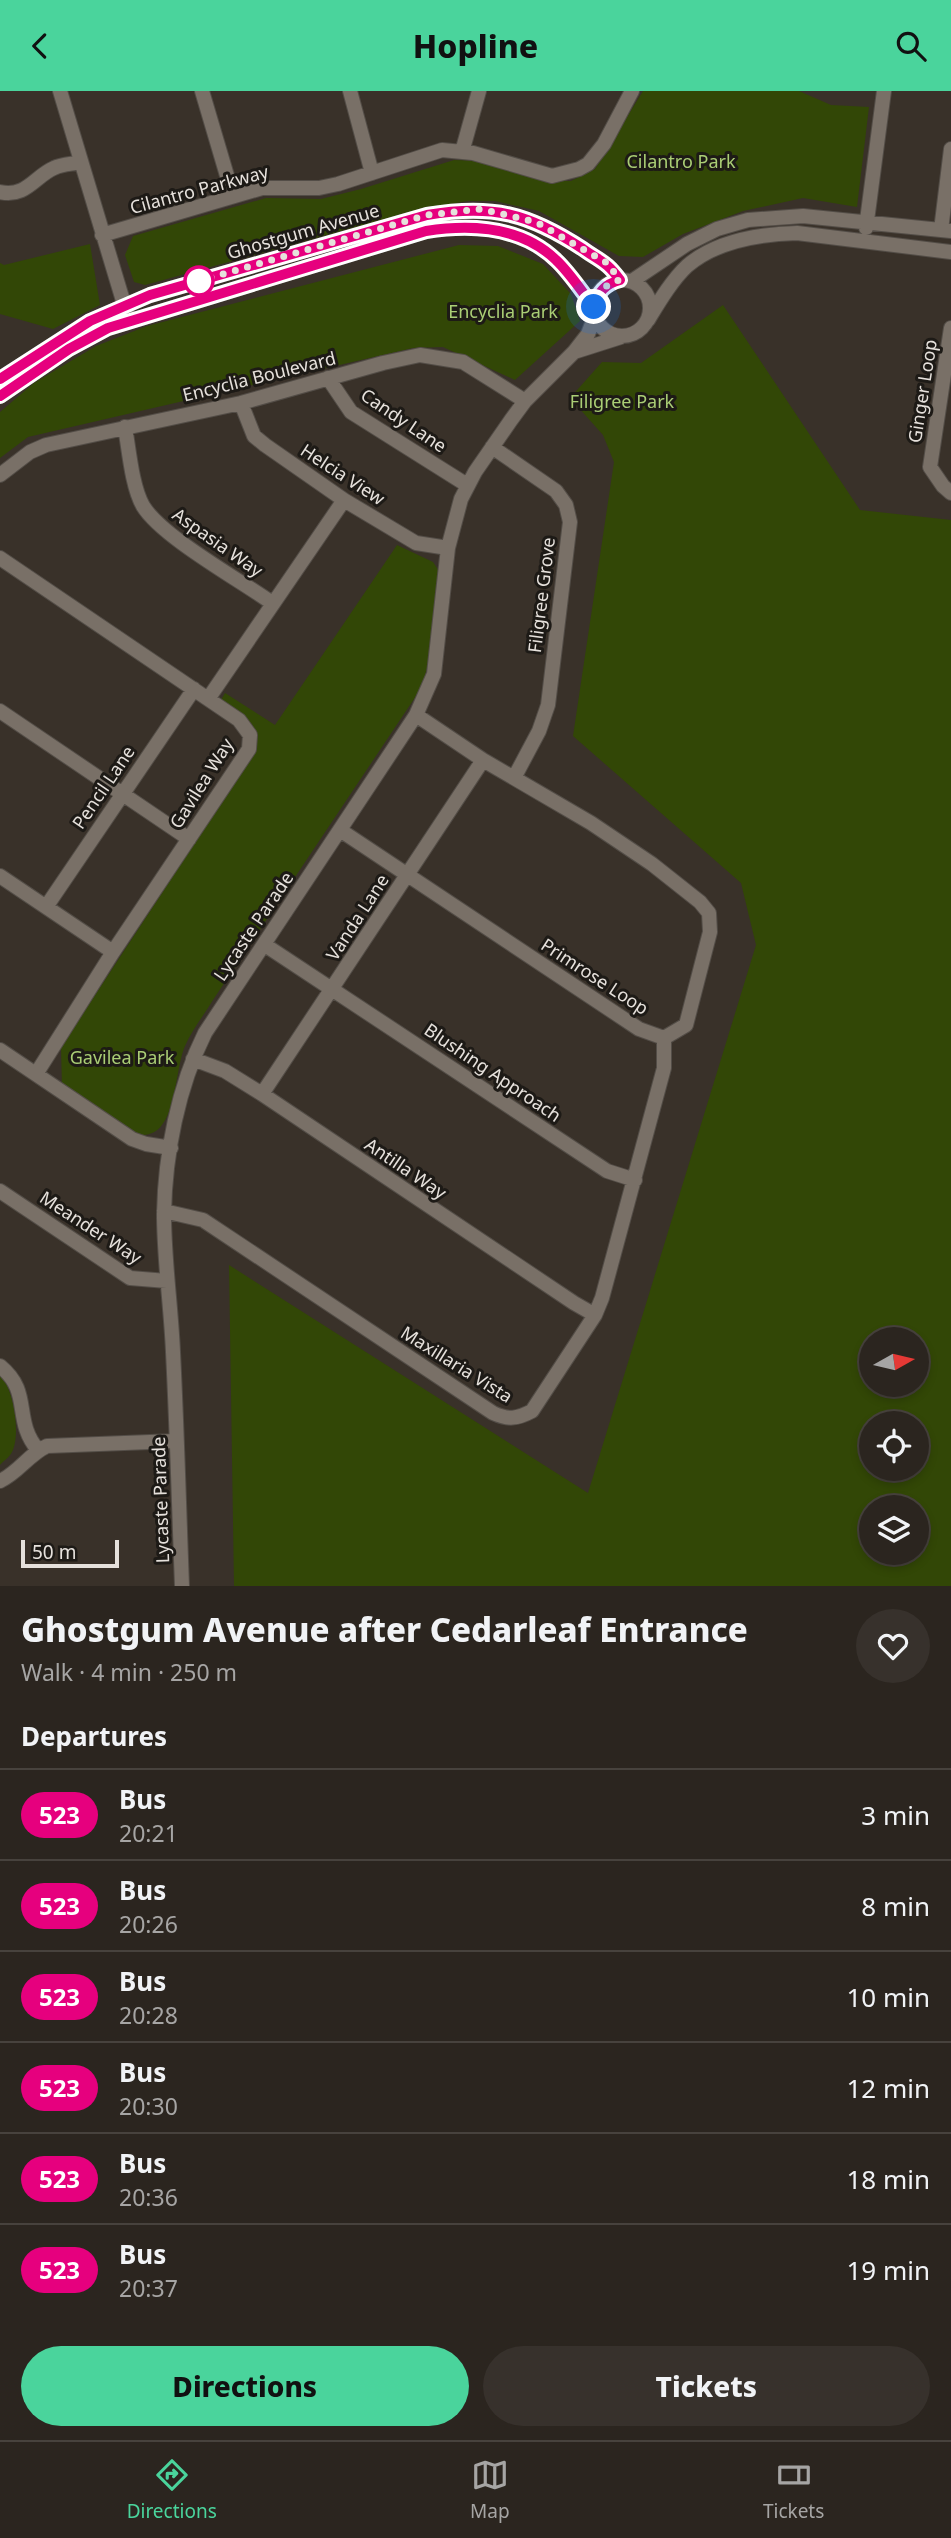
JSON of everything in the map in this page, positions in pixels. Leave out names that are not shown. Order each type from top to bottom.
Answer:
[{"type":"street","points":[[60,91],[127,315]]},
{"type":"street","points":[[202,91],[233,196]]},
{"type":"street","points":[[350,91],[372,173]]},
{"type":"street","points":[[462,152],[479,91]]},
{"type":"street","name":"Cilantro Parkway","points":[[102,235],[261,188],[319,188],[442,150],[473,153],[552,176],[579,169],[588,164],[604,145],[632,91]]},
{"type":"street","points":[[864,241],[884,91]]},
{"type":"street","points":[[951,149],[946,230],[803,216],[748,220],[717,229],[626,281],[610,283],[596,297],[595,312],[607,332],[625,336],[635,333],[648,320],[687,266],[715,249],[771,234],[797,233],[951,252]]},
{"type":"street","points":[[0,192],[26,189],[53,168],[81,162]]},
{"type":"street","name":"Ghostgum Avenue","points":[[0,395],[69,349],[127,315],[150,295],[427,215],[481,209],[536,222],[607,263],[626,281]]},
{"type":"street","name":"Ghostgum Avenue","points":[[0,379],[81,326],[426,231],[456,226],[491,228],[524,238],[556,259],[595,312]]},
{"type":"street","points":[[626,281],[647,295],[650,311],[648,320]]},
{"type":"street","name":"Lycaste Parade","points":[[182,1586],[173,1348],[164,1211],[171,1148],[193,1059],[205,1033],[416,715],[434,674],[448,548],[467,485],[525,401],[574,352],[588,334],[595,312]]},
{"type":"street","name":"Ginger Loop","points":[[951,328],[930,467],[951,493]]},
{"type":"street","name":"Lycaste Parade","points":[[574,352],[625,336]]},
{"type":"street","name":"Encyclia Boulevard","points":[[0,475],[30,452],[46,445],[241,403],[408,358],[429,356],[463,362],[525,401]]},
{"type":"street","name":"Candy Lane","points":[[328,378],[351,412],[467,485]]},
{"type":"street","name":"Helcia View","points":[[241,403],[254,436],[344,500],[416,543],[448,548]]},
{"type":"street","name":"Aspasia Way","points":[[125,427],[142,505],[170,533],[272,603]]},
{"type":"street","name":"Filigree Grove","points":[[492,447],[556,491],[566,505],[570,522],[548,705],[539,731],[514,778]]},
{"type":"street","points":[[208,699],[344,500]]},
{"type":"street","name":"Gavilea Way","points":[[0,558],[239,720],[250,735],[249,749],[113,952],[36,1074]]},
{"type":"street","name":"Pencil Lane","points":[[46,907],[194,689]]},
{"type":"street","points":[[0,711],[189,839]]},
{"type":"street","points":[[416,715],[483,760],[574,812],[652,864],[700,902],[709,913],[710,932],[686,1025],[664,1038]]},
{"type":"street","name":"Vanda Lane","points":[[262,1094],[483,760]]},
{"type":"street","name":"Primrose Loop","points":[[340,830],[639,1029],[664,1038]]},
{"type":"street","points":[[0,876],[113,952]]},
{"type":"street","name":"Blushing Approach","points":[[265,945],[607,1171],[635,1180]]},
{"type":"street","name":"Maxillaria Vista","points":[[164,1211],[203,1220],[493,1413],[505,1419],[519,1418],[532,1411],[595,1315],[608,1280],[664,1068],[664,1038]]},
{"type":"street","points":[[0,1050],[132,1139],[171,1148]]},
{"type":"street","name":"Antilla Way","points":[[193,1059],[225,1071],[262,1094],[595,1315]]},
{"type":"street","name":"Meander Way","points":[[0,1191],[130,1278],[167,1281]]},
{"type":"street","points":[[0,1366],[14,1379],[22,1401],[22,1421],[38,1450]]},
{"type":"street","points":[[0,1482],[12,1476],[38,1450],[47,1446],[176,1441]]},
{"type":"green space","name":"Cilantro Park","points":[[643,91],[799,91],[831,105],[869,107],[857,207],[803,198],[743,211],[683,234],[643,257],[619,256],[539,211],[495,201],[468,201],[421,209],[145,285],[134,282],[125,255],[133,236],[266,198],[321,199],[454,160],[481,161],[548,181],[571,181],[595,169]]},
{"type":"green space","points":[[90,244],[100,305],[53,329],[0,314],[0,263],[4,265]]},
{"type":"green space","name":"Encyclia Park","points":[[459,245],[498,246],[543,264],[571,294],[580,321],[515,380],[443,347],[413,348],[28,437],[0,458],[0,412],[34,383],[96,346],[147,326]]},
{"type":"green space","name":"Filigree Park","points":[[723,305],[860,510],[951,520],[951,1586],[234,1586],[229,1265],[588,1493],[756,945],[741,883],[573,736],[614,462],[603,435],[570,398],[602,362],[641,363]]},
{"type":"green space","name":"Gavilea Park","points":[[397,545],[433,562],[439,571],[430,656],[422,687],[191,1034],[181,1058],[167,1118],[159,1128],[149,1134],[129,1132],[62,1088],[61,1047],[257,748],[252,724],[221,700],[225,693],[275,725]]},
{"type":"green space","points":[[0,1375],[9,1390],[15,1412],[16,1434],[10,1456],[0,1465]]},
{"type":"bus line","name":"523","points":[[0,379],[90,321],[150,295],[427,215],[481,209],[536,222],[607,263],[620,280],[602,289],[596,297],[594,307],[556,259],[524,238],[491,228],[456,226],[426,231],[108,328],[69,349],[0,396]]},
{"type":"route","points":[[199,281],[427,215],[481,209],[536,222],[607,263],[620,280],[602,289],[596,297],[594,307]]}]
